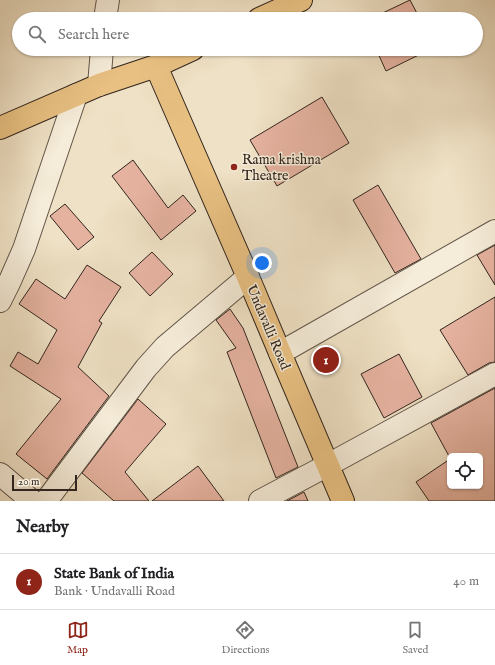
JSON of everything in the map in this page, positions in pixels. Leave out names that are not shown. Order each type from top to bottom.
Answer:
[{"type":"main road","points":[[274,12],[301,0]]},
{"type":"main road","points":[[0,128],[99,85],[156,66],[178,56]]},
{"type":"main road","name":"Undavalli Road","points":[[156,66],[343,501]]},
{"type":"street","points":[[106,12],[108,0]]},
{"type":"street","points":[[99,85],[101,56]]},
{"type":"street","points":[[0,301],[24,249],[76,95]]},
{"type":"street","points":[[280,353],[495,231]]},
{"type":"street","points":[[46,501],[146,368],[165,347],[248,277]]},
{"type":"street","points":[[260,501],[495,374]]},
{"type":"street","points":[[0,474],[32,501]]},
{"type":"building","points":[[410,0],[416,12],[385,12]]},
{"type":"building","points":[[379,56],[417,56],[386,71]]},
{"type":"building","points":[[322,97],[349,143],[277,186],[250,140]]},
{"type":"building","points":[[133,160],[168,208],[183,195],[196,211],[161,240],[112,176]]},
{"type":"building","points":[[378,185],[421,259],[395,273],[353,200]]},
{"type":"building","points":[[65,204],[94,237],[78,250],[50,216]]},
{"type":"building","points":[[495,245],[495,285],[477,255]]},
{"type":"building","points":[[152,252],[173,274],[150,296],[129,273]]},
{"type":"building","points":[[87,265],[121,287],[99,321],[102,323],[78,367],[109,396],[47,479],[16,454],[61,399],[10,366],[18,352],[38,364],[57,330],[19,304],[36,279],[65,299]]},
{"type":"building","points":[[495,297],[495,362],[489,363],[468,375],[440,330]]},
{"type":"building","points":[[230,309],[243,328],[298,467],[276,478],[227,352],[236,348],[216,320]]},
{"type":"building","points":[[399,354],[422,397],[384,418],[361,374]]},
{"type":"building","points":[[495,388],[495,501],[429,501],[416,482],[447,461],[447,489],[483,489],[483,453],[447,453],[431,423]]},
{"type":"building","points":[[138,399],[166,424],[125,472],[149,501],[114,501],[82,473]]},
{"type":"building","points":[[198,466],[224,501],[152,501]]},
{"type":"building","points":[[304,492],[308,501],[287,501]]},
{"type":"place","name":"Rama krishna Theatre","points":[[234,167]]},
{"type":"place","name":"State Bank of India","points":[[326,360]]}]
